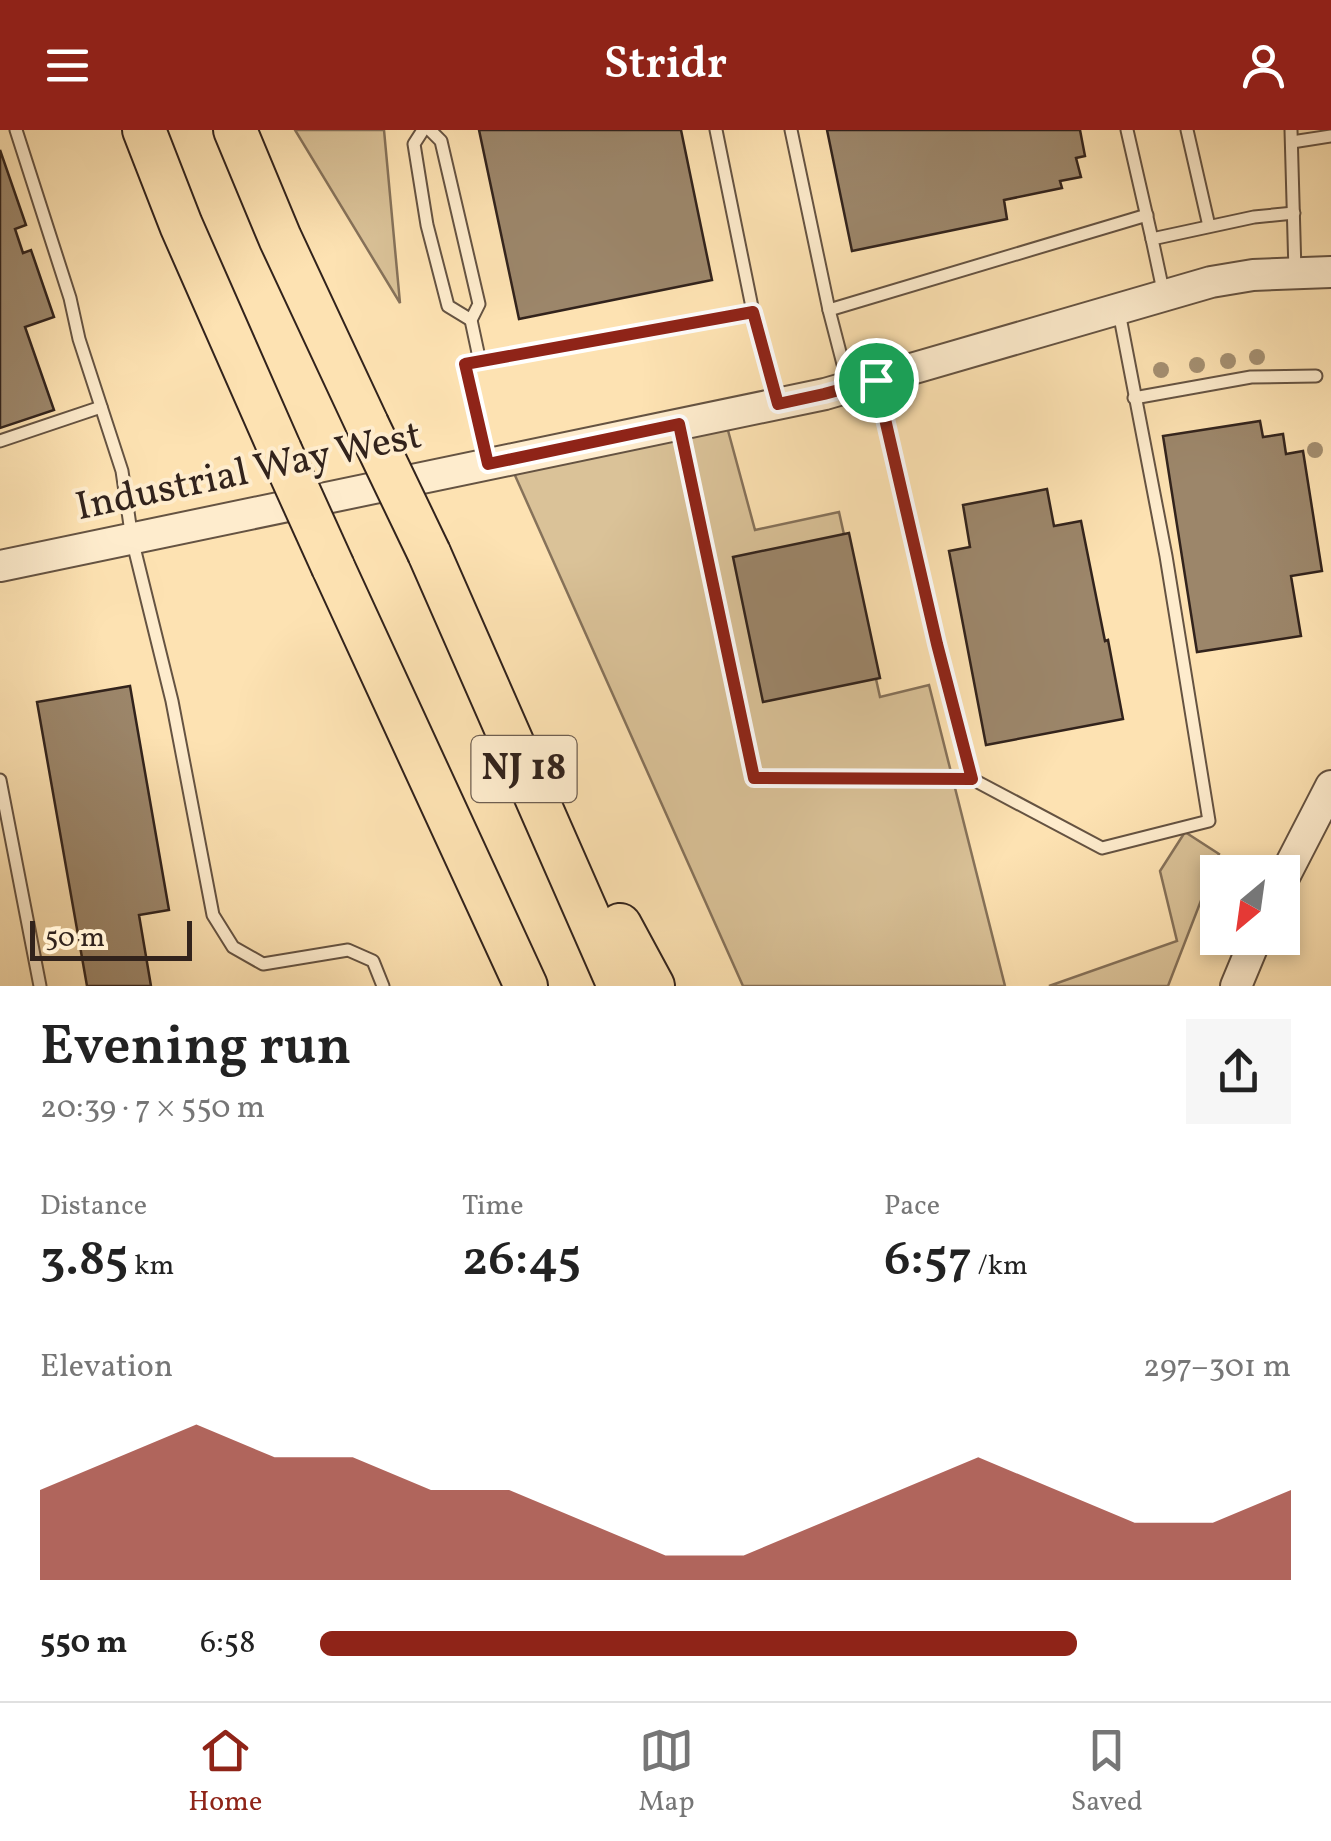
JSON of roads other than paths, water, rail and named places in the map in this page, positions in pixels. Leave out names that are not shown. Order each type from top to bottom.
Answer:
[{"type":"highway","name":"NJ 18","points":[[144,130],[181,225],[280,450],[526,986]]},
{"type":"highway","name":"NJ 18","points":[[235,130],[280,238],[429,553],[619,986]]},
{"type":"highway","points":[[455,612],[652,986]]},
{"type":"street","name":"Industrial Way West","points":[[0,566],[778,404],[862,384],[1211,282],[1253,275],[1331,272]]},
{"type":"street","points":[[1295,855],[1331,786]]},
{"type":"street","points":[[1236,986],[1249,955]]},
{"type":"lane","points":[[16,130],[122,471],[132,539],[172,701],[213,915],[233,947],[263,964],[348,950],[372,960],[384,986]]},
{"type":"lane","points":[[470,320],[480,304],[441,141],[427,130],[414,144],[427,225],[448,306],[470,320],[480,362]]},
{"type":"lane","points":[[716,130],[753,312],[778,404]]},
{"type":"lane","points":[[791,130],[829,310],[862,384],[972,779]]},
{"type":"lane","points":[[1127,130],[1164,295]]},
{"type":"lane","points":[[1187,130],[1208,226]]},
{"type":"lane","points":[[1295,272],[1292,136],[1331,136]]},
{"type":"lane","points":[[1152,239],[1254,216],[1294,213]]},
{"type":"lane","points":[[829,310],[1147,215]]},
{"type":"lane","points":[[679,424],[754,778],[972,779],[1102,848],[1209,821],[1166,556],[1118,307]]},
{"type":"lane","points":[[488,464],[465,364],[753,312]]},
{"type":"lane","points":[[1134,398],[1251,378],[1316,376]]},
{"type":"lane","points":[[0,440],[101,407]]},
{"type":"lane","points":[[0,780],[40,986]]}]
